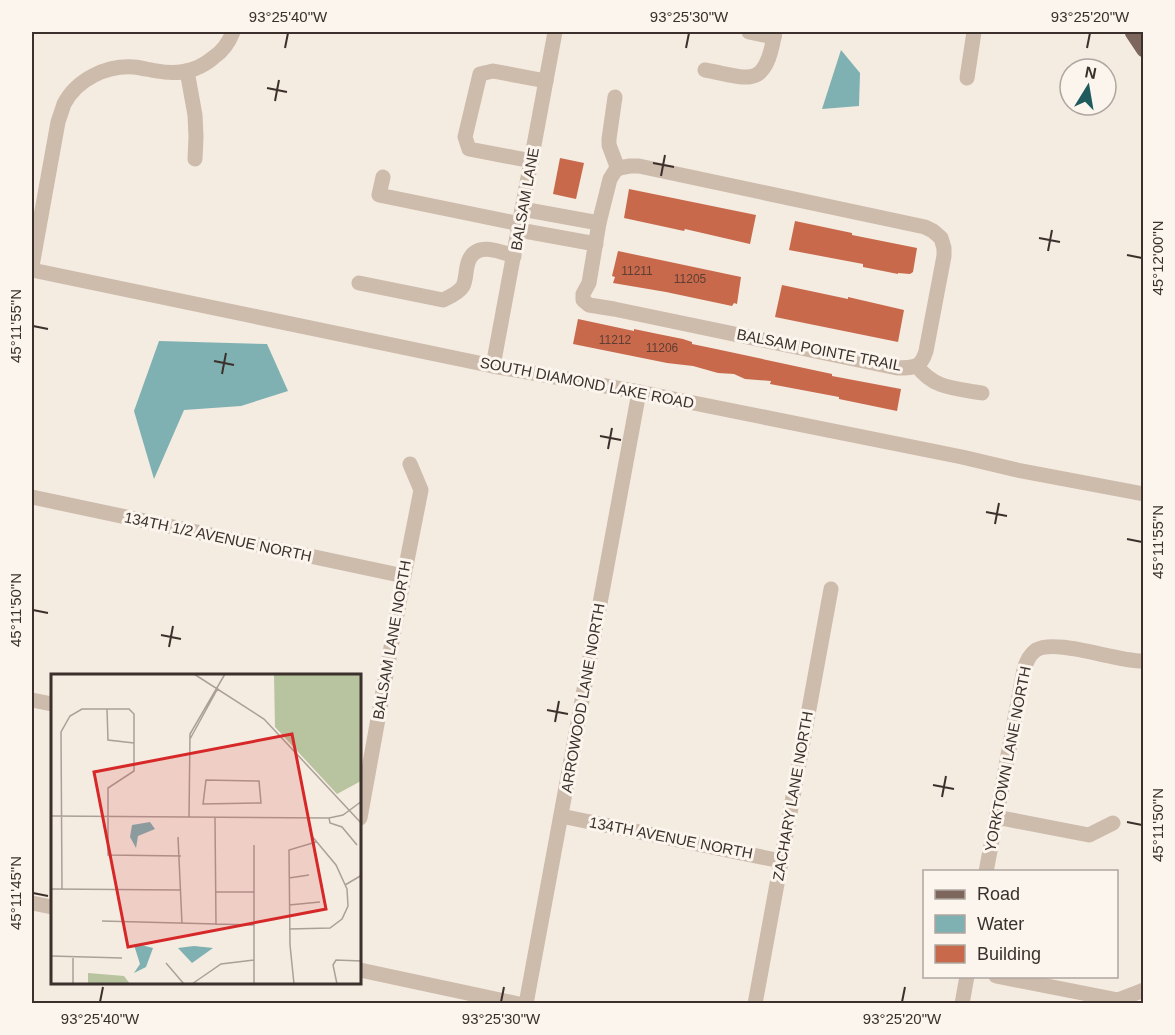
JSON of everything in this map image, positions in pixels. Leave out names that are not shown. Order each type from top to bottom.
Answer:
[{"type":"main road","points":[[1132,32],[1143,50]]},
{"type":"street","points":[[32,266],[58,122],[64,104],[73,92],[86,80],[118,67],[136,67],[177,73],[194,70],[209,62],[222,51],[233,32]]},
{"type":"street","name":"BALSAM LANE","points":[[493,366],[555,32]]},
{"type":"street","points":[[705,70],[750,78],[758,75],[770,56],[774,34],[749,32]]},
{"type":"street","points":[[967,78],[974,32]]},
{"type":"street","points":[[187,71],[195,115],[195,159]]},
{"type":"street","points":[[532,160],[469,149],[465,137],[480,74],[493,71],[546,81]]},
{"type":"street","points":[[615,97],[609,145],[618,169]]},
{"type":"street","name":"BALSAM POINTE TRAIL","points":[[630,165],[639,166],[925,227],[933,231],[943,244],[944,261],[924,358],[918,366],[897,368],[589,305],[583,300],[583,294],[589,283],[599,223],[610,179],[618,169],[630,165]]},
{"type":"street","points":[[383,177],[379,195],[520,221],[596,244]]},
{"type":"street","points":[[520,221],[599,223]]},
{"type":"street","points":[[359,283],[443,300],[462,288],[470,258],[477,251],[489,249],[514,255]]},
{"type":"street","name":"SOUTH DIAMOND LAKE ROAD","points":[[32,270],[493,366],[639,392],[1143,494]]},
{"type":"street","points":[[918,366],[926,377],[938,384],[982,393]]},
{"type":"street","name":"ARROWOOD LANE NORTH","points":[[526,1004],[639,392]]},
{"type":"street","name":"BALSAM LANE NORTH","points":[[362,794],[364,769],[421,490],[410,464]]},
{"type":"street","name":"134TH 1/2 AVENUE NORTH","points":[[32,497],[404,576]]},
{"type":"street","name":"ZACHARY LANE NORTH","points":[[755,1004],[831,589]]},
{"type":"street","name":"YORKTOWN LANE NORTH","points":[[986,870],[1027,660],[1043,647],[1055,646],[1143,661]]},
{"type":"street","points":[[32,700],[51,704]]},
{"type":"street","name":"134TH AVENUE NORTH","points":[[561,816],[781,861]]},
{"type":"street","points":[[996,818],[1089,835],[1113,823]]},
{"type":"street","points":[[32,903],[51,907]]},
{"type":"street","points":[[362,970],[519,1004]]},
{"type":"street","points":[[962,1004],[967,978]]},
{"type":"street","points":[[1006,978],[1118,1000],[1143,990]]},
{"type":"water","points":[[841,50],[860,73],[859,106],[822,109]]},
{"type":"water","points":[[159,341],[267,344],[288,391],[241,406],[184,410],[154,479],[134,411]]},
{"type":"building","points":[[560,158],[584,163],[576,199],[553,194]]},
{"type":"building","points":[[629,189],[756,215],[750,244],[624,218]]},
{"type":"building","points":[[795,221],[917,248],[913,272],[898,274],[863,267],[863,264],[789,250]]},
{"type":"building","points":[[618,251],[741,277],[737,304],[734,303],[732,306],[613,283],[615,277],[612,276]]},
{"type":"building","points":[[782,285],[904,310],[898,342],[775,317]]},
{"type":"building","points":[[578,319],[683,339],[692,344],[832,374],[832,376],[901,389],[897,411],[770,384],[771,381],[745,379],[734,374],[718,373],[693,366],[573,344]]}]
